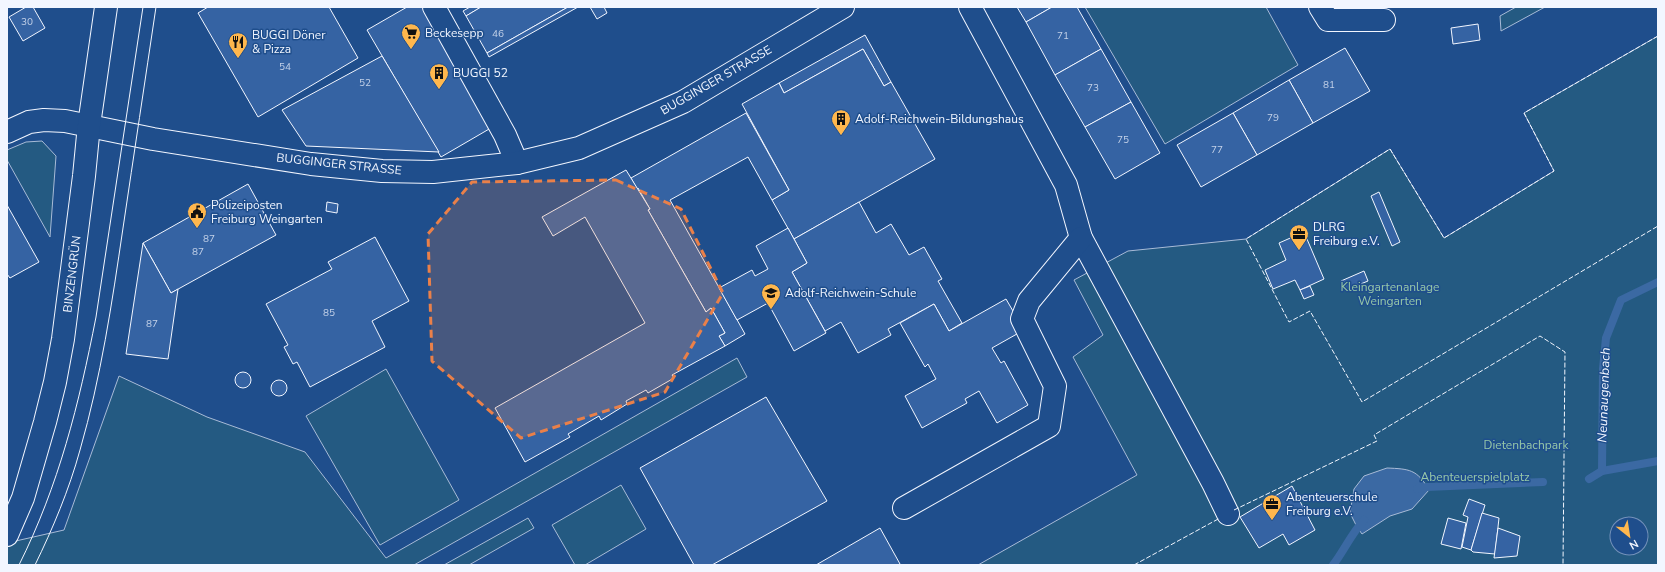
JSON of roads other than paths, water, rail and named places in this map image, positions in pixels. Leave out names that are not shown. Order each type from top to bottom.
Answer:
[{"type":"street","name":"BINZENGRÜN","points":[[7,535],[23,498],[55,382],[65,323],[89,125],[106,7]]},
{"type":"street","points":[[434,7],[505,135],[517,163]]},
{"type":"street","name":"BUGGINGER STRASSE","points":[[7,132],[29,122],[44,120],[89,125],[137,136],[296,161],[382,171],[433,172],[517,163],[579,148],[682,102],[842,7]]},
{"type":"street","points":[[970,7],[1066,185],[1081,238],[1213,483],[1228,514]]},
{"type":"street","points":[[1320,7],[1328,20],[1384,20]]},
{"type":"street","points":[[904,508],[1049,426],[1055,386],[1022,319],[1029,301],[1081,238]]},
{"type":"waterway","name":"Neunaugenbach","points":[[1589,479],[1602,471],[1603,369],[1606,338],[1621,300],[1658,282]]},
{"type":"waterway","points":[[1602,471],[1658,461]]},
{"type":"waterway","name":"Neunaugenbach","points":[[1417,489],[1427,487],[1543,482]]},
{"type":"waterway","name":"Neunaugenbach","points":[[1333,565],[1364,520]]},
{"type":"tram line","points":[[19,565],[46,505],[75,413],[96,317],[143,7]]},
{"type":"tram line","points":[[35,565],[71,480],[94,395],[115,284],[156,7]]},
{"type":"place","name":"Beckesepp","points":[[411,50]]},
{"type":"place","name":"BUGGI Döner & Pizza","points":[[238,59]]},
{"type":"place","name":"BUGGI 52","points":[[439,90]]},
{"type":"place","name":"Adolf-Reichwein-Bildungshaus","points":[[841,136]]},
{"type":"place","name":"Polizeiposten Freiburg Weingarten","points":[[197,229]]},
{"type":"place","name":"DLRG Freiburg e.V.","points":[[1299,251]]},
{"type":"place","name":"Adolf-Reichwein-Schule","points":[[771,310]]},
{"type":"place","name":"Abenteuerschule Freiburg e.V.","points":[[1272,521]]},
{"type":"park label","name":"Kleingartenanlage Weingarten","points":[[1390,294]]},
{"type":"park label","name":"Dietenbachpark","points":[[1526,445]]},
{"type":"park label","name":"Abenteuerspielplatz","points":[[1475,477]]}]
